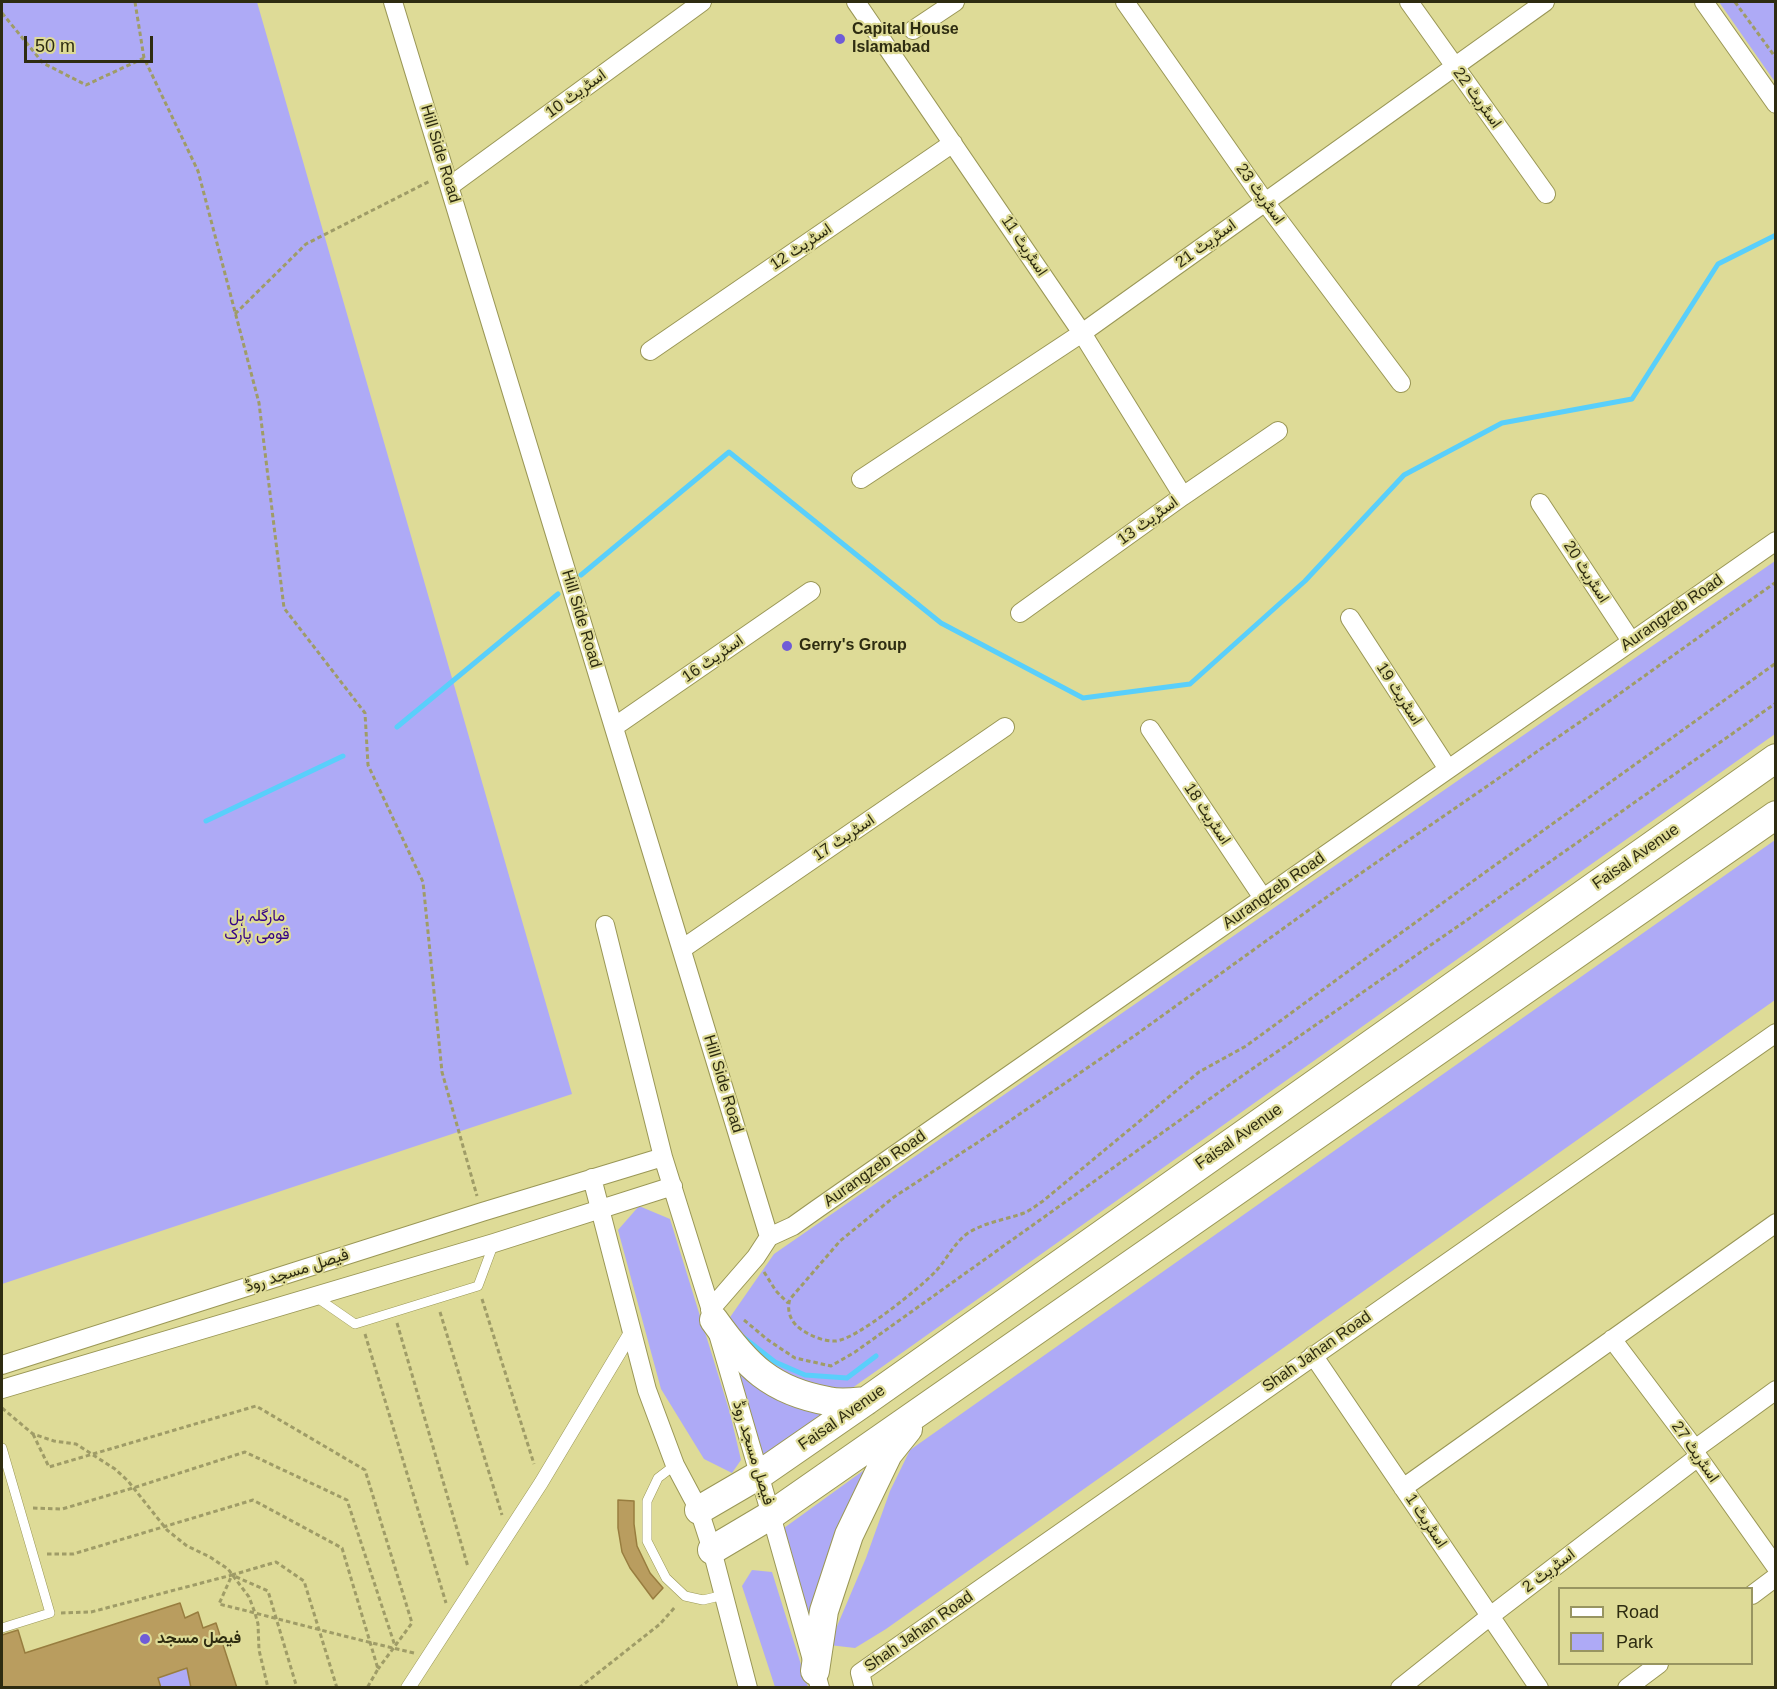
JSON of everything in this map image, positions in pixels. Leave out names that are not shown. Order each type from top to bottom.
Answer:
[{"type":"main road","name":"Faisal Avenue","points":[[699,1510],[759,1475],[866,1401],[1776,758]]},
{"type":"main road","points":[[712,1550],[771,1515],[1776,815]]},
{"type":"main road","points":[[712,1315],[744,1359],[768,1379],[798,1393],[830,1402],[866,1401]]},
{"type":"main road","points":[[817,1679],[824,1611],[849,1535],[888,1454],[924,1408]]},
{"type":"street","name":"Hill Side Road","points":[[393,2],[770,1237]]},
{"type":"street","name":"اسٹریٹ 10","points":[[448,180],[702,2]]},
{"type":"street","name":"اسٹریٹ 11","points":[[856,2],[1082,333],[1183,496]]},
{"type":"street","points":[[913,30],[955,2]]},
{"type":"street","name":"اسٹریٹ 23","points":[[1125,2],[1265,202],[1401,383]]},
{"type":"street","name":"اسٹریٹ 22","points":[[1409,2],[1546,194]]},
{"type":"street","name":"اسٹریٹ 21","points":[[861,479],[1082,333],[1545,2]]},
{"type":"street","points":[[1704,2],[1776,104]]},
{"type":"street","name":"اسٹریٹ 12","points":[[650,351],[953,142]]},
{"type":"street","name":"اسٹریٹ 13","points":[[1020,613],[1278,431]]},
{"type":"street","name":"اسٹریٹ 20","points":[[1540,503],[1631,641]]},
{"type":"street","name":"Aurangzeb Road","points":[[770,1237],[793,1226],[1776,541]]},
{"type":"street","name":"اسٹریٹ 16","points":[[614,727],[811,591]]},
{"type":"street","name":"اسٹریٹ 19","points":[[1350,618],[1448,769]]},
{"type":"street","name":"اسٹریٹ 17","points":[[682,949],[1005,728]]},
{"type":"street","name":"اسٹریٹ 18","points":[[1150,729],[1263,898]]},
{"type":"street","name":"فیصل مسجد روڈ","points":[[605,925],[663,1157],[712,1315],[817,1679]]},
{"type":"street","name":"Shah Jahan Road","points":[[862,1680],[1313,1355],[1776,1033]]},
{"type":"street","name":"فیصل مسجد روڈ","points":[[2,1365],[482,1212],[663,1157]]},
{"type":"street","points":[[592,1178],[647,1390],[675,1465],[699,1510],[712,1550],[748,1688]]},
{"type":"street","name":"فیصل مسجد روڈ","points":[[2,1389],[494,1243],[673,1185]]},
{"type":"street","points":[[1403,1488],[1776,1223]]},
{"type":"street","points":[[712,1315],[728,1290],[770,1237]]},
{"type":"street","points":[[408,1688],[541,1484],[632,1331]]},
{"type":"street","name":"اسٹریٹ 27","points":[[1612,1339],[1697,1453],[1776,1567]]},
{"type":"street","name":"اسٹریٹ 1","points":[[1313,1355],[1539,1688]]},
{"type":"street","name":"اسٹریٹ 2","points":[[1400,1688],[1776,1390]]},
{"type":"street","points":[[1753,1594],[1776,1577]]},
{"type":"street","points":[[1627,1688],[1658,1665]]},
{"type":"lane","points":[[362,1322],[478,1286],[494,1243]]},
{"type":"lane","name":"فیصل مسجد روڈ","points":[[315,1296],[355,1324],[362,1322]]},
{"type":"lane","points":[[2,1448],[51,1613],[2,1628]]},
{"type":"lane","points":[[675,1465],[658,1478],[647,1501],[647,1541],[666,1578],[685,1596],[703,1600],[724,1595]]},
{"type":"path","points":[[135,2],[144,58],[198,171],[259,403],[284,608],[365,713],[368,765],[423,882],[442,1072],[482,1212]]},
{"type":"path","points":[[1735,2],[1776,58]]},
{"type":"path","points":[[2,13],[43,63],[86,85],[144,58]]},
{"type":"path","points":[[236,314],[306,244],[448,180]]},
{"type":"path","points":[[1776,582],[1580,722],[1338,889],[1137,1034],[894,1197],[840,1241],[790,1299],[789,1312],[794,1324],[815,1337],[834,1342],[848,1338],[857,1332],[914,1293],[938,1269],[966,1235],[980,1226],[1026,1212],[1043,1201],[1199,1072],[1246,1046],[1776,663]]},
{"type":"path","points":[[728,1290],[738,1316],[768,1340],[795,1358],[831,1366],[855,1352],[1232,1083],[1776,703]]},
{"type":"path","points":[[756,1257],[776,1291],[788,1303]]},
{"type":"path","points":[[478,1286],[541,1484]]},
{"type":"path","points":[[436,1299],[507,1534]]},
{"type":"path","points":[[394,1312],[473,1586]]},
{"type":"path","points":[[362,1322],[451,1620]]},
{"type":"path","points":[[33,1434],[49,1467],[256,1406],[365,1470],[412,1623],[367,1688]]},
{"type":"path","points":[[2,1408],[33,1434],[54,1441],[76,1444],[115,1469],[128,1481],[164,1527],[187,1546],[228,1569],[249,1597],[255,1613],[258,1624],[259,1650],[268,1688]]},
{"type":"path","points":[[19,1507],[62,1509],[245,1452],[347,1500],[394,1647]]},
{"type":"path","points":[[33,1553],[73,1554],[253,1500],[342,1548],[378,1669]]},
{"type":"path","points":[[51,1613],[91,1612],[276,1562],[304,1581],[337,1688]]},
{"type":"path","points":[[232,1575],[219,1604],[394,1647],[410,1653]]},
{"type":"path","points":[[232,1575],[268,1591],[297,1688]]},
{"type":"path","points":[[579,1688],[660,1624],[685,1596]]},
{"type":"green space","name":"مارگلہ ہل قومی پارک","points":[[2,2],[257,2],[572,1094],[2,1284]]},
{"type":"green space","points":[[1719,2],[1775,2],[1775,82]]},
{"type":"green space","points":[[1775,561],[1775,734],[848,1391],[799,1384],[765,1366],[726,1323],[774,1254]]},
{"type":"green space","points":[[1775,840],[1775,1000],[886,1629],[855,1648],[829,1645],[866,1558],[890,1491],[910,1450]]},
{"type":"green space","points":[[639,1206],[670,1219],[730,1413],[741,1460],[732,1473],[704,1459],[661,1389],[618,1230]]},
{"type":"green space","points":[[734,1361],[827,1410],[763,1458]]},
{"type":"green space","points":[[878,1460],[810,1623],[784,1528]]},
{"type":"green space","points":[[752,1570],[772,1572],[808,1687],[775,1687],[742,1586]]},
{"type":"green space","points":[[187,1668],[191,1687],[161,1687],[158,1678]]},
{"type":"building","points":[[618,1500],[634,1501],[637,1546],[650,1573],[663,1588],[653,1599],[630,1568],[622,1552],[618,1528]]},
{"type":"building","name":"فیصل مسجد","points":[[180,1603],[185,1618],[198,1612],[203,1628],[216,1623],[237,1688],[191,1688],[187,1668],[158,1678],[161,1688],[2,1688],[2,1635],[18,1630],[25,1653]]},
{"type":"waterway","points":[[581,575],[729,452],[941,623],[1083,698],[1190,684],[1305,581],[1404,475],[1502,423],[1632,399],[1718,264],[1776,235]]},
{"type":"waterway","points":[[397,727],[558,594]]},
{"type":"waterway","points":[[206,821],[343,756]]},
{"type":"waterway","points":[[743,1337],[775,1362],[805,1375],[847,1378],[876,1356]]},
{"type":"place","name":"Capital House Islamabad","points":[[840,39]]},
{"type":"place","name":"Gerry's Group","points":[[787,646]]},
{"type":"place","name":"فیصل مسجد","points":[[145,1639]]}]
